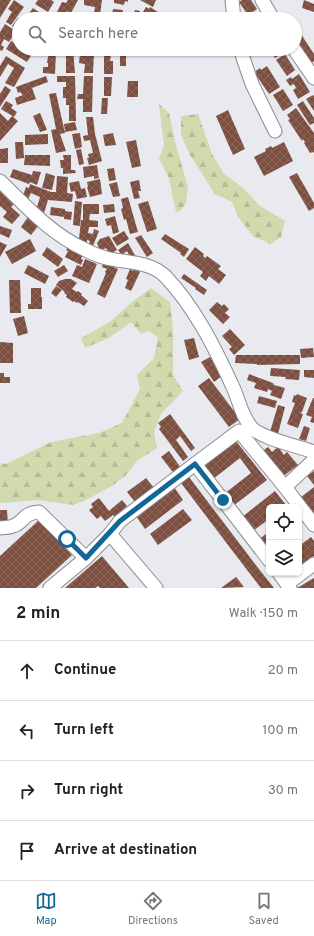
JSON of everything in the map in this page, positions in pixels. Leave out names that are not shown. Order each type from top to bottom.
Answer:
[{"type":"street","points":[[232,0],[233,12]]},
{"type":"street","points":[[262,0],[269,12]]},
{"type":"street","points":[[242,56],[252,84],[274,131]]},
{"type":"street","points":[[299,56],[314,78]]},
{"type":"street","points":[[0,181],[62,237],[83,249],[106,258],[144,265],[159,271],[165,276],[201,324],[214,346],[233,387],[245,418],[253,429],[268,437],[314,452]]},
{"type":"street","points":[[50,588],[86,558],[110,534],[120,521],[239,432],[285,486],[314,525]]},
{"type":"street","points":[[285,486],[314,460]]},
{"type":"street","points":[[195,464],[266,556]]},
{"type":"street","points":[[0,528],[15,526],[27,514],[31,512],[38,512],[86,558]]},
{"type":"street","points":[[110,534],[156,588]]},
{"type":"street","points":[[281,576],[289,586],[314,564]]},
{"type":"green space","points":[[159,104],[169,113],[188,188],[186,203],[180,211],[176,212],[169,178],[159,159],[164,145]]},
{"type":"green space","points":[[198,114],[212,154],[224,174],[242,187],[260,206],[285,221],[281,237],[271,244],[253,236],[239,218],[232,202],[215,194],[190,155],[181,135],[181,116]]},
{"type":"green space","points":[[151,288],[170,302],[173,331],[173,375],[183,391],[161,414],[154,432],[157,448],[138,460],[126,475],[112,486],[84,501],[73,505],[38,500],[0,503],[0,463],[6,464],[51,442],[99,433],[122,423],[140,389],[137,375],[154,358],[158,337],[148,331],[141,334],[131,322],[109,338],[85,348],[81,338],[110,322],[131,303]]},
{"type":"building","points":[[0,0],[11,0],[0,18]]},
{"type":"building","points":[[14,0],[24,7],[20,12],[12,12],[8,9]]},
{"type":"building","points":[[38,0],[51,0],[54,2],[48,12],[35,4]]},
{"type":"building","points":[[68,0],[78,0],[72,12],[57,12],[62,2],[66,3]]},
{"type":"building","points":[[84,0],[102,0],[100,12],[94,12],[95,7],[84,5]]},
{"type":"building","points":[[114,0],[128,0],[128,2],[125,1],[124,5],[114,3]]},
{"type":"building","points":[[140,0],[156,0],[153,7]]},
{"type":"building","points":[[242,0],[251,0],[257,9],[252,12],[246,12],[239,2]]},
{"type":"building","points":[[304,0],[314,4],[314,12],[302,8]]},
{"type":"building","points":[[146,7],[149,9],[150,7],[158,12],[143,12]]},
{"type":"building","points":[[33,8],[39,12],[30,12]]},
{"type":"building","points":[[113,9],[123,10],[123,12],[112,12]]},
{"type":"building","points":[[12,12],[12,24],[11,25],[6,22]]},
{"type":"building","points":[[5,24],[12,28],[12,37],[9,42],[4,39],[1,45],[4,47],[2,51],[0,50],[0,32]]},
{"type":"building","points":[[302,36],[314,54],[314,61],[309,65],[302,55]]},
{"type":"building","points":[[11,41],[12,42],[12,53],[6,49]]},
{"type":"building","points":[[6,56],[25,68],[14,87],[5,83],[14,68],[8,64],[0,77],[0,66]]},
{"type":"building","points":[[17,56],[31,56],[27,62]]},
{"type":"building","points":[[48,56],[56,56],[55,74],[43,73],[43,67],[48,67]]},
{"type":"building","points":[[66,56],[74,56],[75,73],[66,73]]},
{"type":"building","points":[[80,56],[94,56],[93,73],[84,73],[85,64],[79,63]]},
{"type":"building","points":[[104,56],[111,56],[110,61],[113,61],[113,74],[104,74]]},
{"type":"building","points":[[120,56],[126,56],[126,66],[120,66]]},
{"type":"building","points":[[282,56],[286,56],[295,70],[287,76],[276,60]]},
{"type":"building","points":[[267,66],[280,87],[269,94],[254,72]]},
{"type":"building","points":[[299,74],[310,92],[298,99],[293,90],[296,88],[294,84],[290,86],[286,80],[291,77],[292,79]]},
{"type":"building","points":[[46,76],[48,82],[32,88],[36,99],[17,105],[15,98],[23,95],[20,92],[18,93],[16,87]]},
{"type":"building","points":[[57,76],[75,76],[76,121],[69,121],[69,105],[66,105],[66,98],[63,98],[63,87],[66,87],[66,82],[57,82]]},
{"type":"building","points":[[84,76],[93,76],[92,112],[83,112],[83,99],[77,99],[78,94],[83,94]]},
{"type":"building","points":[[104,77],[112,77],[111,96],[104,96]]},
{"type":"building","points":[[128,81],[138,81],[138,97],[127,97]]},
{"type":"building","points":[[5,86],[11,90],[0,107],[0,94]]},
{"type":"building","points":[[283,89],[293,105],[283,111],[273,95]]},
{"type":"building","points":[[56,93],[65,133],[60,134],[66,151],[56,153],[51,130],[56,129],[49,94]]},
{"type":"building","points":[[313,95],[314,96],[314,111],[306,99]]},
{"type":"building","points":[[102,98],[108,98],[107,114],[101,114]]},
{"type":"building","points":[[6,101],[13,105],[11,108],[17,112],[14,117],[1,109]]},
{"type":"building","points":[[303,101],[314,118],[314,123],[310,125],[297,105]]},
{"type":"building","points":[[296,108],[314,133],[314,153],[310,153],[303,139],[302,141],[288,120],[290,119],[287,115]]},
{"type":"building","points":[[228,110],[245,149],[233,155],[216,116]]},
{"type":"building","points":[[0,113],[8,121],[12,116],[18,121],[0,141]]},
{"type":"building","points":[[40,113],[47,130],[40,132],[33,116]]},
{"type":"building","points":[[86,117],[93,117],[95,134],[102,161],[89,165],[87,158],[89,158],[88,154],[93,153],[90,140],[84,141],[83,136],[88,135]]},
{"type":"building","points":[[75,122],[77,130],[65,132],[64,124]]},
{"type":"building","points":[[80,133],[82,147],[75,149],[72,134]]},
{"type":"building","points":[[113,133],[116,145],[105,146],[103,135]]},
{"type":"building","points":[[48,134],[48,144],[25,145],[25,135]]},
{"type":"building","points":[[136,140],[141,166],[132,168],[126,142]]},
{"type":"building","points":[[15,142],[23,142],[24,158],[16,159]]},
{"type":"building","points":[[284,142],[293,161],[264,176],[254,157],[266,151],[265,149],[271,146],[272,148]]},
{"type":"building","points":[[8,148],[8,163],[0,163],[0,149]]},
{"type":"building","points":[[81,149],[84,164],[79,165],[76,150]]},
{"type":"building","points":[[25,155],[50,155],[50,166],[24,165]]},
{"type":"building","points":[[63,155],[71,155],[71,170],[75,170],[76,173],[63,174],[63,168],[61,168],[60,160],[64,160]]},
{"type":"building","points":[[97,165],[99,178],[94,179],[94,176],[84,178],[83,167]]},
{"type":"building","points":[[114,168],[116,180],[109,181],[107,169]]},
{"type":"building","points":[[13,169],[32,175],[33,171],[41,172],[37,185],[30,182],[29,184],[10,177]]},
{"type":"building","points":[[46,173],[55,176],[52,190],[42,188]]},
{"type":"building","points":[[297,173],[314,203],[314,208],[309,211],[289,177]]},
{"type":"building","points":[[57,176],[68,177],[67,193],[73,194],[72,202],[48,200],[44,213],[37,207],[40,197],[31,193],[28,199],[23,195],[26,187],[29,188],[30,184],[51,192],[56,192]]},
{"type":"building","points":[[100,179],[102,194],[90,197],[87,182]]},
{"type":"building","points":[[139,180],[141,191],[138,191],[140,198],[134,199],[130,182]]},
{"type":"building","points":[[79,181],[81,189],[85,188],[87,197],[77,199],[75,191],[71,192],[69,183]]},
{"type":"building","points":[[117,182],[120,196],[113,197],[109,184]]},
{"type":"building","points":[[0,191],[14,204],[11,207],[20,215],[12,224],[3,217],[7,212],[0,206]]},
{"type":"building","points":[[128,197],[138,232],[130,234],[126,219],[124,220],[121,209],[123,208],[121,199]]},
{"type":"building","points":[[75,201],[82,202],[80,226],[73,225]]},
{"type":"building","points":[[148,201],[157,229],[147,232],[138,204]]},
{"type":"building","points":[[83,204],[99,204],[99,214],[90,214],[89,220],[98,221],[98,227],[89,227],[88,233],[93,234],[94,229],[99,231],[93,246],[89,244],[90,241],[87,240],[87,243],[79,239],[81,220],[83,220]]},
{"type":"building","points":[[114,204],[115,212],[104,213],[103,205]]},
{"type":"building","points":[[51,207],[65,209],[65,211],[72,212],[71,220],[64,219],[64,217],[50,215]]},
{"type":"building","points":[[115,216],[119,232],[113,234],[111,225],[107,226],[105,219]]},
{"type":"building","points":[[28,217],[39,225],[31,235],[21,227]]},
{"type":"building","points":[[0,226],[12,230],[9,238],[0,234]]},
{"type":"building","points":[[124,231],[129,239],[117,246],[112,238]]},
{"type":"building","points":[[165,234],[189,249],[184,257],[180,254],[181,253],[161,239]]},
{"type":"building","points":[[141,235],[153,253],[147,257],[135,238]]},
{"type":"building","points":[[109,236],[117,250],[110,254],[106,248],[100,251],[97,243],[100,239]]},
{"type":"building","points":[[30,239],[36,251],[12,264],[5,252]]},
{"type":"building","points":[[0,242],[7,245],[0,257]]},
{"type":"building","points":[[128,243],[136,257],[131,259],[127,251],[122,255],[118,250]]},
{"type":"building","points":[[47,247],[63,259],[58,267],[42,255]]},
{"type":"building","points":[[68,247],[76,253],[77,251],[83,255],[81,265],[65,257]]},
{"type":"building","points":[[195,247],[204,254],[203,256],[205,258],[207,256],[221,266],[218,269],[226,275],[219,284],[209,276],[206,281],[200,276],[203,272],[186,259]]},
{"type":"building","points":[[85,259],[97,264],[89,283],[72,276],[77,265],[82,267]]},
{"type":"building","points":[[103,264],[118,269],[105,298],[97,294],[107,269],[102,267]]},
{"type":"building","points":[[28,265],[49,276],[45,284],[24,273]]},
{"type":"building","points":[[64,265],[68,271],[58,277],[54,271]]},
{"type":"building","points":[[130,269],[140,272],[131,291],[125,288],[128,280],[126,279]]},
{"type":"building","points":[[184,274],[207,290],[204,295],[181,278]]},
{"type":"building","points":[[71,279],[77,283],[72,289],[82,294],[81,295],[88,301],[84,306],[78,302],[73,302],[66,297],[67,295],[64,293],[65,292],[56,285],[59,281]]},
{"type":"building","points":[[9,280],[20,280],[21,313],[10,313]]},
{"type":"building","points":[[56,286],[62,290],[56,297],[51,293]]},
{"type":"building","points":[[31,288],[41,288],[42,309],[28,309],[28,304],[31,304]]},
{"type":"building","points":[[217,302],[222,306],[224,304],[229,309],[225,313],[230,317],[223,324],[209,310]]},
{"type":"building","points":[[24,316],[28,333],[18,336],[13,319]]},
{"type":"building","points":[[230,329],[245,345],[234,355],[229,349],[232,347],[222,336]]},
{"type":"building","points":[[194,338],[199,357],[189,360],[184,340]]},
{"type":"building","points":[[0,342],[13,343],[13,363],[0,363]]},
{"type":"building","points":[[313,348],[314,357],[301,358],[300,349]]},
{"type":"building","points":[[236,355],[300,355],[300,364],[257,365],[235,363]]},
{"type":"building","points":[[210,357],[222,376],[214,382],[201,362]]},
{"type":"building","points":[[271,368],[300,370],[299,380],[270,376]]},
{"type":"building","points":[[304,370],[314,370],[314,378],[304,377]]},
{"type":"building","points":[[0,373],[4,373],[4,377],[10,377],[10,383],[0,383]]},
{"type":"building","points":[[249,374],[285,388],[281,399],[270,395],[272,391],[268,389],[267,392],[254,388],[256,383],[247,380]]},
{"type":"building","points":[[209,378],[240,419],[229,427],[198,386]]},
{"type":"building","points":[[297,394],[307,398],[302,412],[300,413],[303,414],[298,428],[287,424],[295,403],[292,402],[294,395],[296,396]]},
{"type":"building","points":[[259,396],[277,401],[275,408],[257,403]]},
{"type":"building","points":[[313,398],[314,423],[310,422],[312,417],[306,415]]},
{"type":"building","points":[[278,405],[285,407],[278,434],[270,432]]},
{"type":"building","points":[[170,414],[195,448],[191,451],[180,436],[176,440],[188,457],[183,461],[159,429],[161,427],[158,423]]},
{"type":"building","points":[[304,426],[310,428],[306,441],[299,439]]},
{"type":"building","points":[[236,441],[267,480],[233,506],[224,494],[251,473],[240,458],[213,479],[203,466]]},
{"type":"building","points":[[268,447],[272,452],[278,447],[284,455],[287,452],[298,465],[281,478],[261,452]]},
{"type":"building","points":[[169,451],[183,471],[176,476],[161,457]]},
{"type":"building","points":[[314,471],[314,485],[307,476]]},
{"type":"building","points":[[189,477],[274,588],[261,588],[247,570],[181,483]]},
{"type":"building","points":[[146,478],[154,488],[135,502],[127,492]]},
{"type":"building","points":[[174,487],[183,500],[145,529],[136,516]]},
{"type":"building","points":[[314,487],[314,513],[301,497]]},
{"type":"building","points":[[275,491],[285,504],[266,504],[266,521],[253,531],[242,517]]},
{"type":"building","points":[[99,498],[109,511],[122,500],[127,506],[115,517],[113,515],[105,521],[101,516],[97,519],[89,510],[93,507],[91,504]]},
{"type":"building","points":[[183,509],[192,520],[158,545],[150,534]]},
{"type":"building","points":[[0,510],[7,510],[8,525],[0,526]]},
{"type":"building","points":[[39,520],[72,555],[36,588],[0,588],[0,556]]},
{"type":"building","points":[[266,534],[266,548],[259,539]]},
{"type":"building","points":[[311,537],[314,541],[314,556],[302,565],[302,544]]},
{"type":"building","points":[[102,556],[129,588],[100,588],[98,586],[95,588],[65,588]]},
{"type":"building","points":[[236,577],[244,587],[221,588]]},
{"type":"building","points":[[314,578],[314,588],[297,588]]},
{"type":"route","points":[[67,539],[86,558],[110,534],[120,521],[195,464],[223,500]]}]
